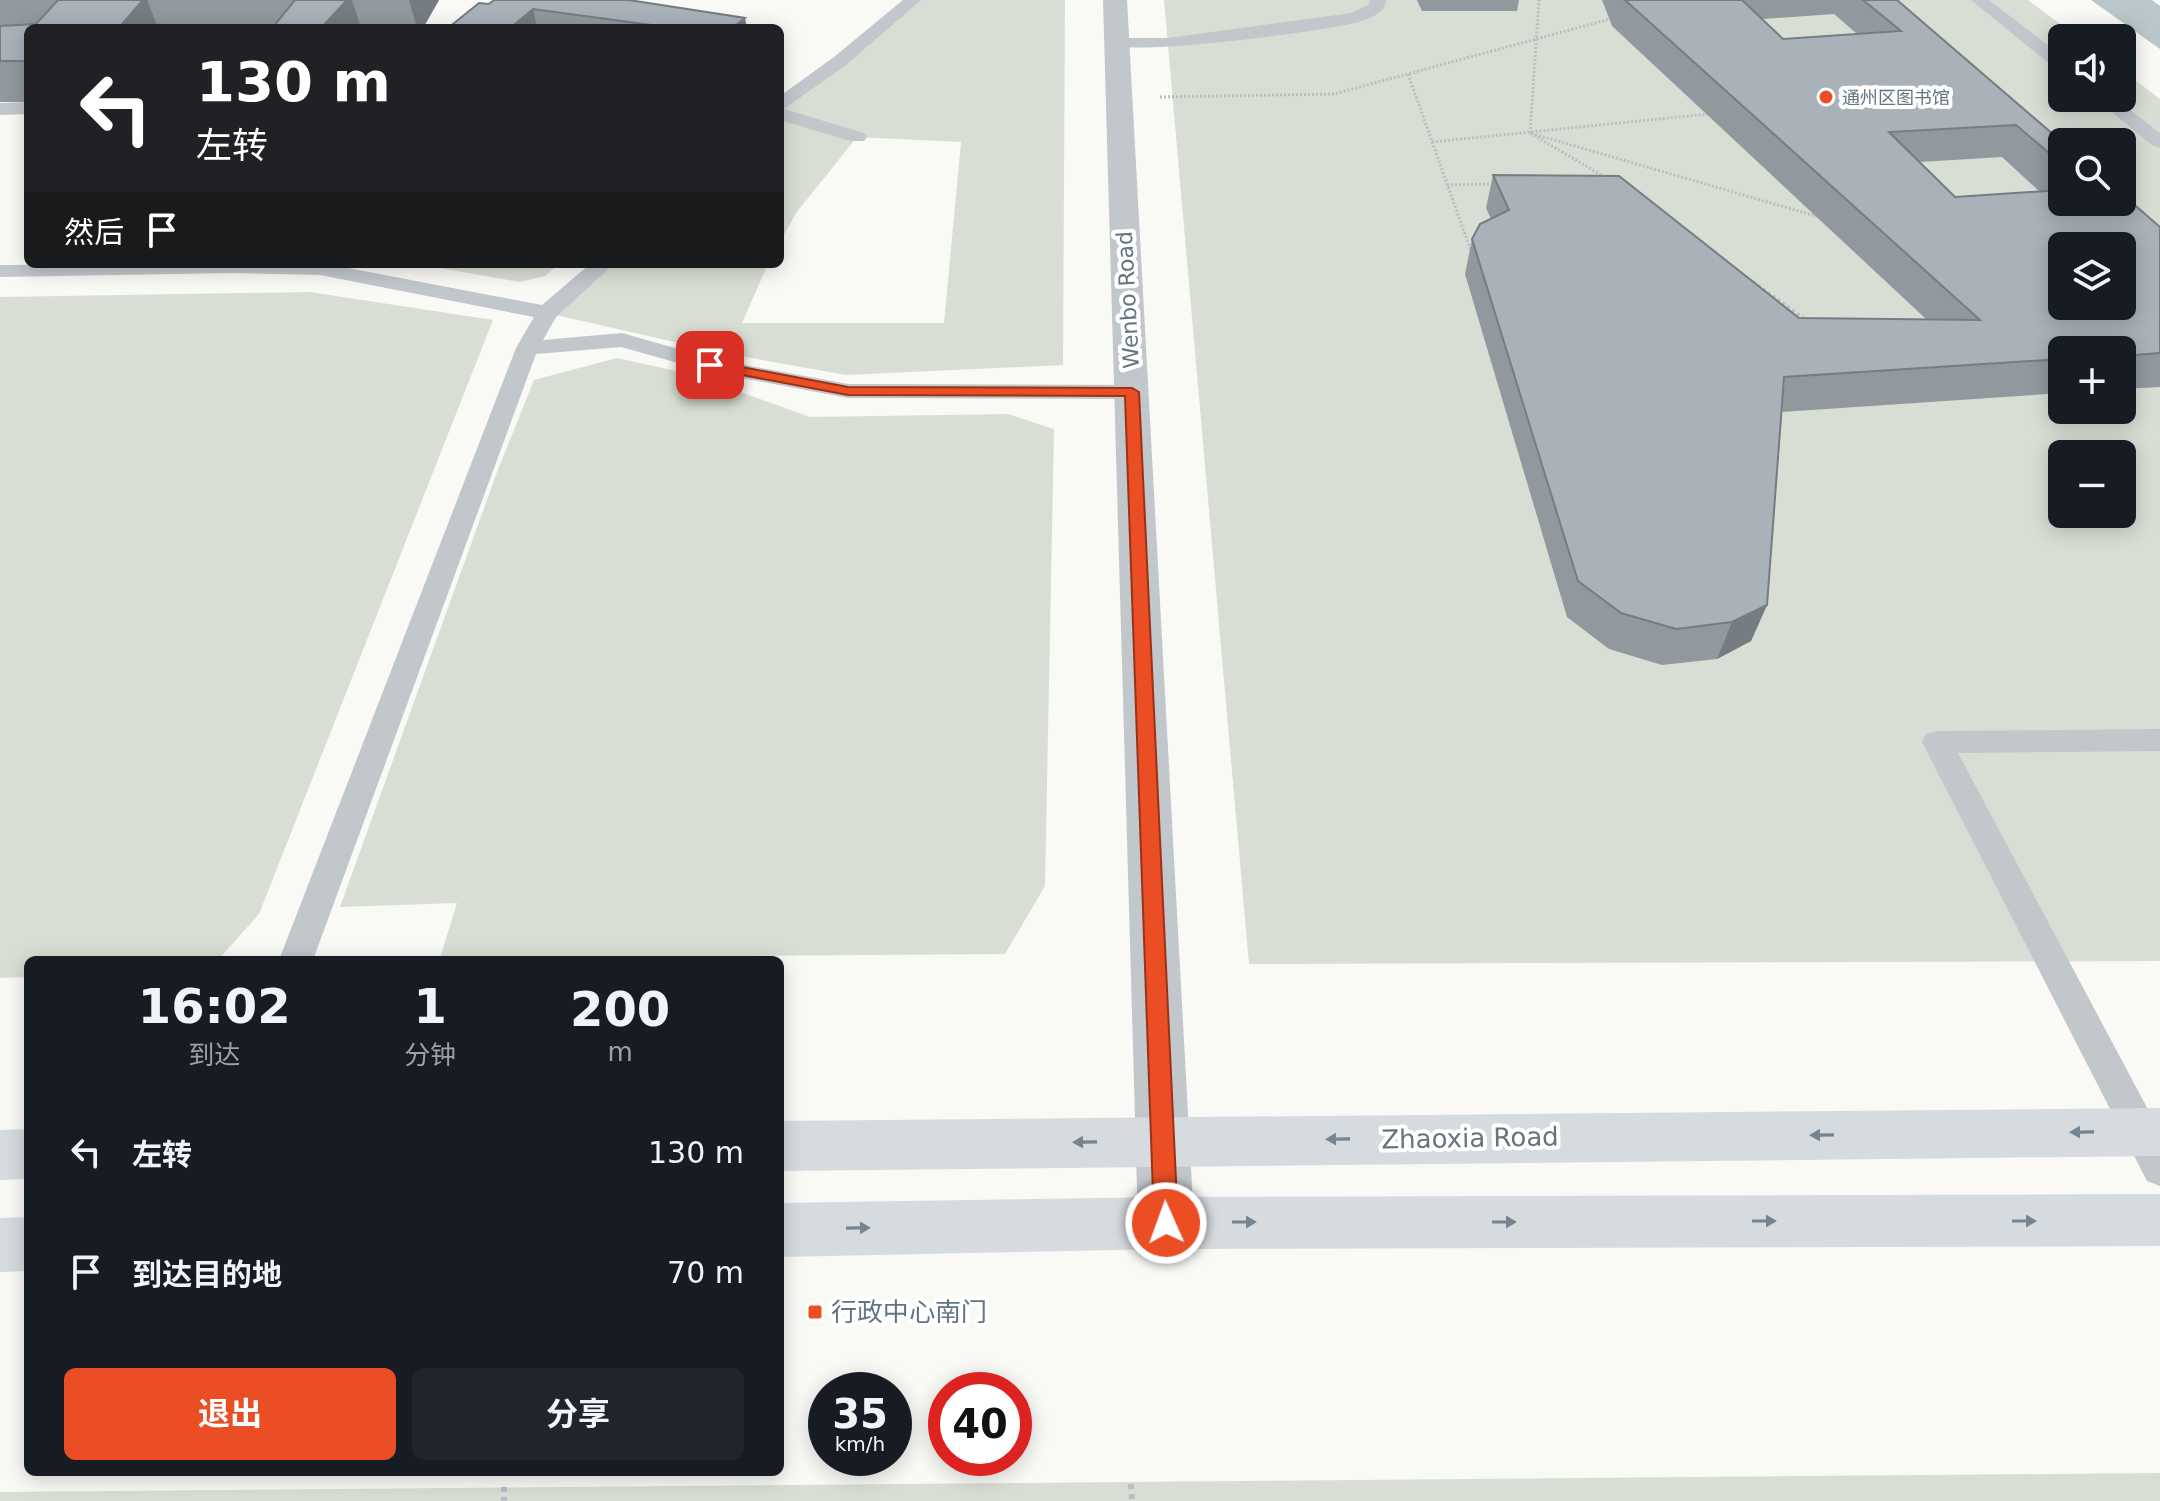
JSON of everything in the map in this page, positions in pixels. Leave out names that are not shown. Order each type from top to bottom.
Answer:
[{"type":"main road","name":"Zhaoxia Road","points":[[784,1146],[2160,1132]]},
{"type":"main road","points":[[0,1155],[24,1154]]},
{"type":"main road","points":[[784,1230],[1166,1223],[2160,1220]]},
{"type":"main road","points":[[0,1245],[24,1244]]},
{"type":"street","name":"Wenbo Road","points":[[1115,0],[1166,1223]]},
{"type":"lane","points":[[784,102],[840,61],[913,0]]},
{"type":"lane","points":[[1117,43],[1168,43],[1355,18],[1376,8],[1378,0]]},
{"type":"lane","points":[[1979,0],[2048,54]]},
{"type":"lane","points":[[0,109],[24,108]]},
{"type":"lane","points":[[2122,112],[2160,142]]},
{"type":"lane","points":[[784,115],[857,137]]},
{"type":"lane","points":[[0,271],[117,268]]},
{"type":"lane","points":[[326,268],[547,313]]},
{"type":"lane","points":[[298,956],[527,348],[547,313],[598,268]]},
{"type":"lane","points":[[527,348],[622,340],[710,365],[848,391],[1132,392]]},
{"type":"lane","points":[[2160,740],[1937,742],[2160,1169]]},
{"type":"path","points":[[1530,133],[1539,0]]},
{"type":"path","points":[[1119,97],[1334,94],[1610,19]]},
{"type":"path","points":[[1408,74],[1474,258]]},
{"type":"path","points":[[1432,142],[1708,114]]},
{"type":"path","points":[[1530,133],[1615,183],[1600,183]]},
{"type":"path","points":[[1530,133],[1819,217]]},
{"type":"path","points":[[1447,185],[1508,184]]},
{"type":"path","points":[[1753,282],[1815,327]]},
{"type":"path","points":[[1131,1484],[1132,1501]]},
{"type":"path","points":[[504,1487],[504,1501]]},
{"type":"shaded area","points":[[913,0],[1065,0],[1063,365],[846,375],[723,353],[547,313],[598,268],[766,268],[742,323],[944,323],[961,142],[857,137],[796,213],[784,235],[784,102]]},
{"type":"shaded area","points":[[1164,0],[2028,0],[2060,24],[2048,24],[2048,112],[2136,112],[2136,81],[2160,99],[2160,961],[1249,964]]},
{"type":"shaded area","points":[[2091,0],[2152,0],[2160,6],[2160,49],[2136,32],[2136,24],[2125,24]]},
{"type":"shaded area","points":[[439,268],[554,268],[545,276],[520,282]]},
{"type":"shaded area","points":[[310,292],[493,320],[259,914],[222,956],[24,956],[24,977],[0,978],[0,297]]},
{"type":"shaded area","points":[[617,358],[690,374],[810,417],[1008,414],[1054,429],[1045,886],[1005,954],[441,956],[457,903],[340,907],[497,472],[534,380]]},
{"type":"shaded area","points":[[2160,1473],[2160,1501],[0,1501],[0,1492]]},
{"type":"building","points":[[58,0],[143,0],[122,24],[36,24]]},
{"type":"building","points":[[295,0],[347,0],[325,24],[275,24]]},
{"type":"building","points":[[494,0],[629,0],[745,18],[737,24],[644,24],[533,9],[515,24],[453,24],[479,3],[489,4]]},
{"type":"building","points":[[1625,0],[1742,0],[1783,39],[1901,31],[1863,0],[1897,0],[2048,130],[2048,152],[2016,125],[1889,132],[1955,197],[2048,191],[2048,216],[2136,216],[2136,206],[2160,227],[2160,353],[2136,355],[2136,336],[2048,336],[2048,360],[1784,377],[1767,605],[1732,622],[1676,629],[1621,613],[1578,581],[1472,239],[1480,224],[1509,210],[1493,175],[1619,176],[1799,318],[1980,320]]},
{"type":"building","points":[[24,25],[24,61],[0,61],[0,26]]},
{"type":"place","name":"通州区图书馆","points":[[1826,97]]},
{"type":"place","name":"行政中心南门","points":[[815,1312]]},
{"type":"route","points":[[710,365],[848,391],[1132,392],[1166,1223]]}]
